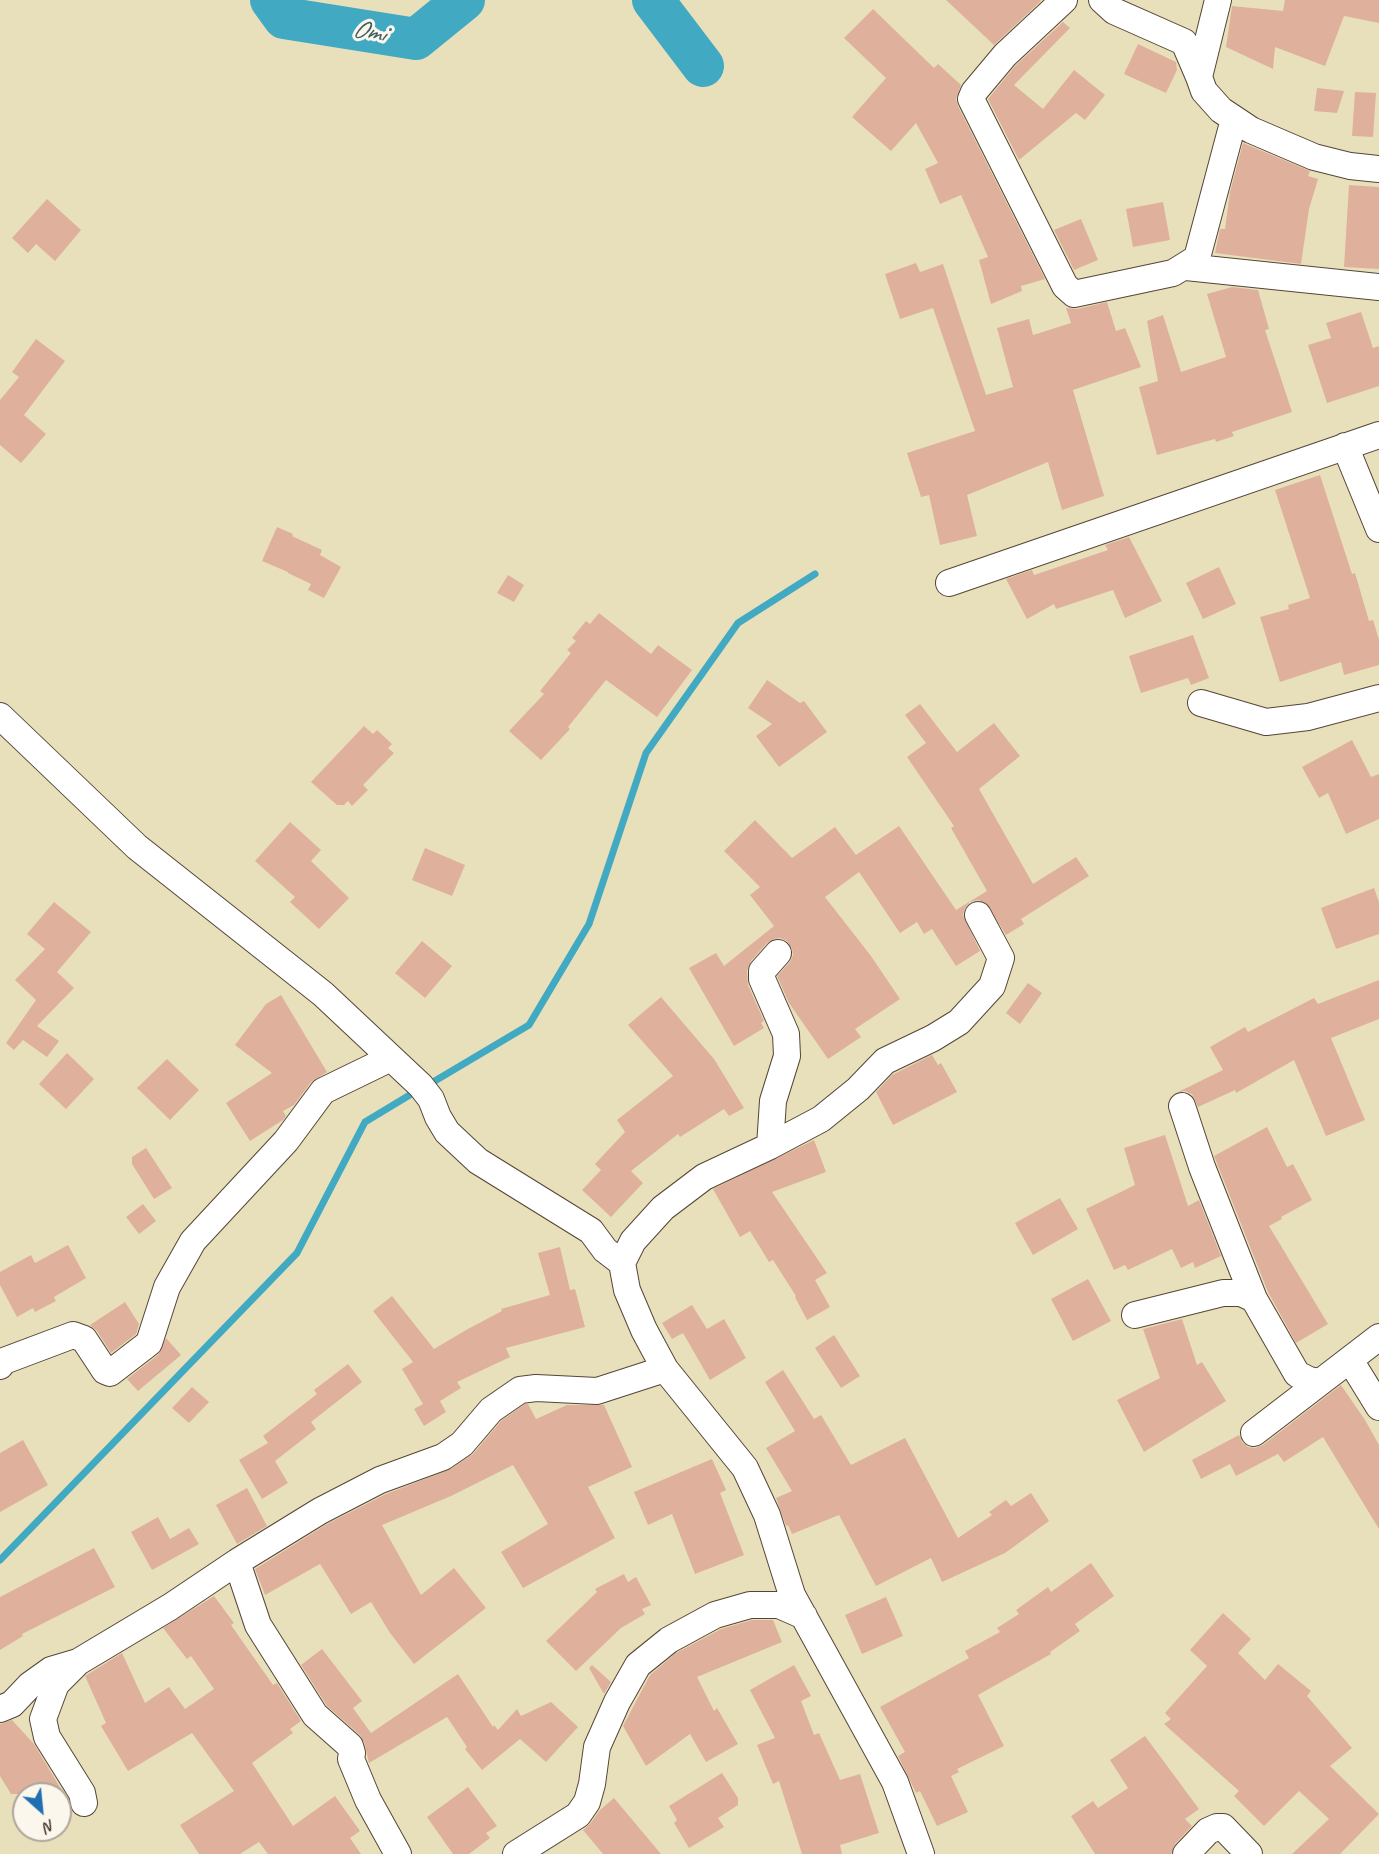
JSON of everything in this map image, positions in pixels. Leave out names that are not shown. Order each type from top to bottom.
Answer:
[{"type":"street","points":[[1064,0],[1005,55],[970,99],[1065,286],[1074,294],[1173,273],[1186,267],[1197,258],[1234,119]]},
{"type":"street","points":[[1102,0],[1114,11],[1184,42],[1204,91],[1221,110],[1251,130],[1314,157],[1350,166],[1379,169]]},
{"type":"street","points":[[1199,77],[1218,0]]},
{"type":"street","points":[[1186,267],[1379,287]]},
{"type":"street","points":[[949,583],[1379,435]]},
{"type":"street","points":[[1345,446],[1379,529]]},
{"type":"street","points":[[1202,703],[1266,723],[1308,717],[1379,698]]},
{"type":"street","points":[[0,716],[137,847],[323,994],[421,1086],[431,1099],[447,1132],[478,1161],[591,1231],[605,1250],[622,1263]]},
{"type":"street","points":[[921,1854],[896,1782],[792,1595],[767,1515],[745,1468],[665,1370],[644,1330],[627,1290],[622,1263],[633,1241],[671,1202],[704,1177],[821,1119],[858,1089],[885,1061],[933,1038],[959,1022],[992,986],[1001,958],[978,915]]},
{"type":"street","points":[[770,1146],[773,1101],[787,1056],[786,1034],[762,979],[762,971],[778,953]]},
{"type":"street","points":[[0,1366],[4,1361],[73,1335],[84,1339],[105,1371],[110,1373],[149,1343],[167,1287],[193,1240],[286,1141],[323,1091],[391,1058]]},
{"type":"street","points":[[1182,1106],[1202,1167],[1254,1299],[1298,1374],[1309,1380],[1320,1382]]},
{"type":"street","points":[[1135,1316],[1223,1293],[1241,1293],[1254,1299]]},
{"type":"street","points":[[1254,1433],[1379,1337]]},
{"type":"street","points":[[1350,1360],[1379,1407]]},
{"type":"street","points":[[84,1803],[82,1793],[47,1737],[44,1719],[56,1684],[78,1662],[170,1607],[320,1511],[380,1480],[443,1457],[462,1444],[491,1410],[520,1390],[536,1388],[597,1391],[665,1370]]},
{"type":"street","points":[[237,1562],[258,1625],[315,1715],[350,1746],[351,1760],[368,1800],[398,1854]]},
{"type":"street","points":[[516,1854],[578,1815],[587,1802],[597,1747],[617,1702],[638,1665],[669,1640],[715,1615],[750,1605],[779,1605],[804,1616]]},
{"type":"street","points":[[0,1709],[12,1704],[30,1685],[51,1670],[78,1662]]},
{"type":"street","points":[[1186,1854],[1208,1831],[1222,1827],[1249,1854]]},
{"type":"building","points":[[946,0],[1040,0],[1041,1],[994,45]]},
{"type":"building","points":[[1285,0],[1379,0],[1379,23],[1344,16],[1325,66],[1275,47],[1273,69],[1226,47],[1232,6],[1283,11]]},
{"type":"building","points":[[873,9],[934,68],[938,64],[961,85],[956,99],[958,106],[1045,279],[1021,286],[1022,291],[991,304],[979,260],[988,257],[961,195],[940,204],[925,169],[938,163],[916,123],[891,151],[852,117],[886,78],[844,38]]},
{"type":"building","points":[[1063,22],[1070,28],[1014,85],[1043,109],[1074,70],[1105,95],[1085,120],[1076,113],[1019,160],[988,99],[1016,65]]},
{"type":"building","points":[[1138,44],[1176,62],[1177,70],[1166,93],[1124,74]]},
{"type":"building","points":[[1317,88],[1344,91],[1337,113],[1314,111]]},
{"type":"building","points":[[1355,92],[1376,93],[1373,137],[1352,136]]},
{"type":"building","points":[[1243,143],[1310,171],[1308,176],[1318,179],[1309,209],[1301,264],[1215,253],[1220,229],[1225,229],[1230,192]]},
{"type":"building","points":[[1349,185],[1379,187],[1379,269],[1344,267]]},
{"type":"building","points":[[47,199],[81,230],[55,261],[36,244],[28,253],[12,238]]},
{"type":"building","points":[[1163,202],[1170,240],[1133,247],[1126,209]]},
{"type":"building","points":[[1081,219],[1098,260],[1074,270],[1054,230]]},
{"type":"building","points":[[916,263],[920,272],[943,264],[986,395],[1013,387],[997,328],[1029,319],[1033,335],[1071,323],[1066,308],[1077,309],[1107,302],[1116,331],[1125,328],[1141,367],[1073,390],[1104,496],[1062,510],[1048,462],[967,495],[977,536],[940,545],[929,495],[921,497],[907,453],[975,431],[933,308],[900,319],[885,274]]},
{"type":"building","points":[[1232,287],[1258,290],[1269,329],[1265,330],[1292,412],[1232,432],[1234,436],[1216,442],[1215,439],[1157,455],[1139,387],[1158,381],[1147,321],[1163,315],[1181,372],[1226,357],[1207,294]]},
{"type":"building","points":[[1361,312],[1373,348],[1379,346],[1379,386],[1327,403],[1308,345],[1331,338],[1326,323]]},
{"type":"building","points":[[36,339],[65,361],[24,415],[46,434],[21,463],[0,445],[0,400],[19,377],[12,372]]},
{"type":"building","points":[[1320,475],[1352,574],[1355,573],[1369,621],[1373,620],[1379,640],[1379,665],[1344,675],[1341,662],[1280,682],[1260,617],[1289,609],[1288,605],[1310,598],[1275,490]]},
{"type":"building","points":[[277,527],[322,550],[320,555],[341,567],[324,598],[308,590],[311,584],[262,561]]},
{"type":"building","points":[[1129,537],[1162,601],[1125,618],[1113,590],[1056,609],[1054,604],[1027,619],[1006,579],[1032,570],[1034,575],[1108,550],[1105,545]]},
{"type":"building","points":[[1219,567],[1236,604],[1203,619],[1186,583]]},
{"type":"building","points":[[508,575],[524,585],[514,602],[497,593]]},
{"type":"building","points":[[599,613],[651,654],[658,645],[692,670],[657,717],[606,680],[568,727],[570,729],[541,760],[509,731],[544,694],[540,691],[571,653],[567,650],[576,641],[572,638],[586,621],[590,624]]},
{"type":"building","points":[[1193,635],[1209,678],[1191,685],[1188,678],[1141,693],[1129,656]]},
{"type":"building","points":[[767,680],[800,703],[804,701],[827,732],[779,767],[756,736],[772,724],[748,708]]},
{"type":"building","points":[[920,704],[957,752],[994,723],[1020,756],[979,789],[1033,884],[1076,857],[1089,876],[1021,919],[1024,924],[1006,935],[986,903],[978,900],[970,902],[963,915],[980,951],[956,966],[932,929],[924,934],[917,922],[900,933],[859,872],[825,897],[871,956],[900,999],[855,1029],[861,1037],[828,1059],[789,1003],[777,976],[790,962],[793,955],[792,948],[787,941],[780,938],[774,939],[767,943],[751,961],[747,971],[748,985],[764,1021],[761,1023],[764,1028],[734,1046],[689,968],[716,953],[724,966],[774,926],[750,895],[760,887],[724,851],[755,820],[792,858],[835,827],[856,855],[899,826],[956,910],[987,891],[951,828],[954,826],[907,757],[926,743],[905,715]]},
{"type":"building","points":[[364,726],[373,734],[377,730],[392,744],[388,748],[394,753],[363,785],[368,790],[352,806],[348,801],[344,805],[337,805],[311,782]]},
{"type":"building","points":[[1352,740],[1371,777],[1379,774],[1379,819],[1346,834],[1328,793],[1319,798],[1302,767]]},
{"type":"building","points":[[290,822],[321,850],[311,861],[349,898],[319,929],[290,902],[295,897],[255,861]]},
{"type":"building","points":[[425,848],[465,865],[452,896],[412,880]]},
{"type":"building","points":[[1374,888],[1379,902],[1379,934],[1336,949],[1321,908]]},
{"type":"building","points":[[54,902],[91,932],[57,972],[74,988],[37,1026],[59,1041],[47,1057],[23,1040],[14,1050],[6,1043],[36,1000],[15,980],[45,949],[27,934]]},
{"type":"building","points":[[422,941],[452,966],[425,998],[395,973]]},
{"type":"building","points":[[1379,980],[1379,1019],[1331,1038],[1365,1120],[1326,1136],[1294,1060],[1236,1093],[1235,1090],[1198,1107],[1192,1094],[1184,1091],[1174,1094],[1223,1070],[1210,1047],[1245,1027],[1248,1032],[1314,998],[1318,1004]]},
{"type":"building","points":[[1028,983],[1042,993],[1020,1024],[1006,1013]]},
{"type":"building","points":[[281,995],[327,1072],[311,1082],[294,1105],[283,1111],[286,1116],[283,1120],[250,1141],[226,1103],[272,1073],[235,1045],[266,1004]]},
{"type":"building","points":[[661,997],[714,1059],[744,1108],[729,1116],[724,1109],[680,1137],[678,1134],[631,1171],[643,1183],[611,1217],[582,1190],[601,1170],[595,1164],[625,1132],[617,1120],[673,1076],[628,1025]]},
{"type":"building","points":[[67,1053],[94,1079],[66,1109],[39,1084]]},
{"type":"building","points":[[932,1055],[938,1065],[941,1063],[957,1092],[893,1125],[876,1092],[892,1075]]},
{"type":"building","points":[[167,1059],[199,1090],[170,1120],[137,1088]]},
{"type":"building","points":[[1267,1127],[1287,1167],[1293,1164],[1312,1200],[1269,1226],[1328,1324],[1296,1343],[1268,1292],[1214,1156]]},
{"type":"building","points":[[1165,1135],[1188,1206],[1199,1200],[1221,1256],[1195,1268],[1193,1262],[1181,1268],[1172,1249],[1128,1270],[1125,1265],[1114,1270],[1086,1209],[1135,1185],[1124,1148]]},
{"type":"building","points":[[814,1140],[826,1172],[772,1192],[827,1273],[815,1280],[830,1307],[807,1320],[796,1296],[773,1260],[769,1262],[750,1231],[740,1237],[713,1189]]},
{"type":"building","points":[[146,1148],[172,1188],[154,1199],[132,1164],[132,1157]]},
{"type":"building","points":[[1060,1198],[1078,1229],[1033,1255],[1015,1223]]},
{"type":"building","points":[[143,1204],[156,1221],[139,1234],[126,1217]]},
{"type":"building","points":[[68,1245],[86,1278],[54,1297],[56,1301],[35,1312],[33,1308],[17,1317],[0,1285],[0,1272],[31,1255],[35,1263]]},
{"type":"building","points":[[560,1247],[570,1290],[575,1289],[585,1327],[506,1348],[510,1357],[457,1382],[461,1388],[440,1401],[446,1412],[424,1426],[414,1409],[423,1404],[402,1369],[413,1362],[373,1311],[392,1296],[434,1349],[502,1311],[501,1309],[550,1295],[538,1253]]},
{"type":"building","points":[[1088,1279],[1111,1321],[1073,1341],[1051,1299]]},
{"type":"building","points":[[125,1302],[139,1324],[136,1334],[111,1353],[97,1331],[90,1325]]},
{"type":"building","points":[[692,1305],[707,1329],[724,1319],[746,1358],[710,1380],[683,1333],[672,1339],[662,1323]]},
{"type":"building","points":[[1182,1319],[1197,1365],[1202,1362],[1226,1401],[1144,1452],[1117,1400],[1160,1378],[1143,1329]]},
{"type":"building","points":[[834,1335],[860,1376],[841,1388],[815,1348]]},
{"type":"building","points":[[166,1338],[181,1355],[138,1391],[127,1379],[158,1355]]},
{"type":"building","points":[[348,1364],[362,1382],[311,1422],[316,1429],[275,1461],[288,1483],[262,1499],[239,1460],[268,1443],[263,1436],[317,1394],[314,1390]]},
{"type":"building","points":[[783,1370],[814,1419],[821,1415],[851,1465],[905,1438],[958,1538],[992,1515],[989,1512],[1006,1500],[1011,1506],[1031,1493],[1049,1521],[1005,1553],[942,1582],[931,1558],[876,1586],[839,1515],[792,1534],[788,1525],[786,1526],[776,1498],[792,1491],[766,1448],[795,1431],[765,1382]]},
{"type":"building","points":[[1341,1385],[1379,1445],[1379,1529],[1323,1437],[1284,1462],[1278,1454],[1236,1476],[1230,1464],[1201,1479],[1192,1460],[1239,1435],[1248,1447],[1255,1448],[1263,1445]]},
{"type":"building","points":[[192,1387],[209,1402],[189,1423],[172,1408]]},
{"type":"building","points":[[528,1404],[536,1419],[567,1405],[604,1405],[632,1467],[588,1487],[615,1538],[523,1588],[501,1552],[548,1524],[513,1465],[451,1496],[382,1525],[421,1595],[454,1568],[486,1608],[414,1664],[390,1633],[371,1602],[351,1614],[320,1564],[265,1595],[255,1569],[327,1524],[386,1494],[451,1469],[473,1454],[501,1421]]},
{"type":"building","points":[[23,1440],[48,1485],[0,1512],[0,1453]]},
{"type":"building","points":[[712,1459],[726,1490],[720,1493],[744,1555],[695,1574],[672,1514],[648,1525],[634,1492]]},
{"type":"building","points":[[247,1488],[267,1526],[237,1544],[216,1505]]},
{"type":"building","points":[[158,1517],[170,1539],[189,1528],[199,1544],[152,1570],[131,1532]]},
{"type":"building","points":[[94,1548],[115,1587],[22,1634],[23,1636],[0,1650],[0,1597]]},
{"type":"building","points":[[1091,1563],[1114,1596],[1075,1624],[1080,1631],[1050,1652],[1051,1654],[978,1695],[1004,1746],[957,1769],[959,1772],[951,1776],[968,1812],[937,1826],[920,1791],[916,1793],[898,1756],[905,1752],[880,1707],[969,1658],[965,1651],[1000,1632],[997,1628],[1019,1614],[1016,1610],[1048,1587],[1051,1592]]},
{"type":"building","points":[[624,1574],[628,1582],[636,1577],[651,1605],[642,1609],[645,1614],[621,1628],[576,1671],[546,1641],[597,1592],[595,1589]]},
{"type":"building","points":[[214,1596],[234,1623],[231,1625],[273,1685],[277,1683],[301,1721],[290,1729],[293,1733],[252,1763],[293,1826],[335,1796],[360,1831],[350,1838],[361,1854],[268,1854],[259,1842],[240,1854],[199,1854],[180,1825],[234,1791],[192,1733],[128,1771],[101,1726],[106,1723],[85,1676],[122,1653],[145,1703],[169,1687],[185,1709],[214,1689],[191,1656],[187,1659],[163,1628]]},
{"type":"building","points":[[886,1597],[903,1636],[862,1654],[845,1615]]},
{"type":"building","points":[[1223,1613],[1251,1639],[1238,1653],[1265,1680],[1278,1664],[1311,1691],[1307,1696],[1352,1748],[1330,1766],[1379,1814],[1340,1854],[1292,1854],[1329,1819],[1299,1791],[1264,1826],[1234,1796],[1239,1791],[1164,1724],[1171,1719],[1165,1713],[1207,1666],[1190,1650]]},
{"type":"building","points":[[752,1620],[773,1620],[782,1642],[697,1677],[714,1711],[717,1708],[738,1744],[706,1762],[690,1734],[646,1766],[623,1726],[650,1675],[676,1653],[721,1629]]},
{"type":"building","points":[[322,1649],[362,1701],[353,1708],[371,1733],[458,1674],[493,1727],[494,1725],[498,1730],[517,1709],[521,1716],[551,1702],[578,1727],[546,1762],[520,1739],[482,1770],[465,1749],[467,1747],[447,1717],[369,1763],[360,1735],[327,1706],[301,1665]]},
{"type":"building","points":[[592,1665],[611,1682],[604,1694],[589,1668]]},
{"type":"building","points":[[794,1665],[811,1696],[801,1701],[814,1735],[819,1733],[840,1780],[860,1774],[879,1833],[840,1845],[842,1854],[802,1854],[779,1781],[773,1784],[757,1745],[775,1738],[750,1690]]},
{"type":"building","points":[[12,1720],[34,1744],[57,1782],[12,1782],[11,1794],[0,1776],[0,1724]]},
{"type":"building","points":[[1145,1736],[1199,1809],[1185,1819],[1192,1826],[1175,1844],[1171,1854],[1095,1854],[1071,1816],[1093,1801],[1098,1808],[1128,1788],[1110,1760]]},
{"type":"building","points":[[722,1773],[738,1798],[738,1805],[718,1818],[724,1827],[689,1848],[674,1823],[677,1820],[669,1806]]},
{"type":"building","points":[[468,1787],[497,1826],[486,1833],[490,1838],[469,1854],[453,1854],[427,1817]]},
{"type":"building","points":[[614,1798],[661,1854],[603,1854],[583,1830]]},
{"type":"waterway","name":"Omi","points":[[271,0],[284,18],[416,39],[464,0]]},
{"type":"waterway","name":"Omi","points":[[653,0],[703,66]]},
{"type":"waterway","points":[[428,1085],[529,1025],[589,924],[646,753],[738,623],[815,574]]},
{"type":"waterway","points":[[0,1560],[297,1253],[365,1122],[418,1090]]}]
